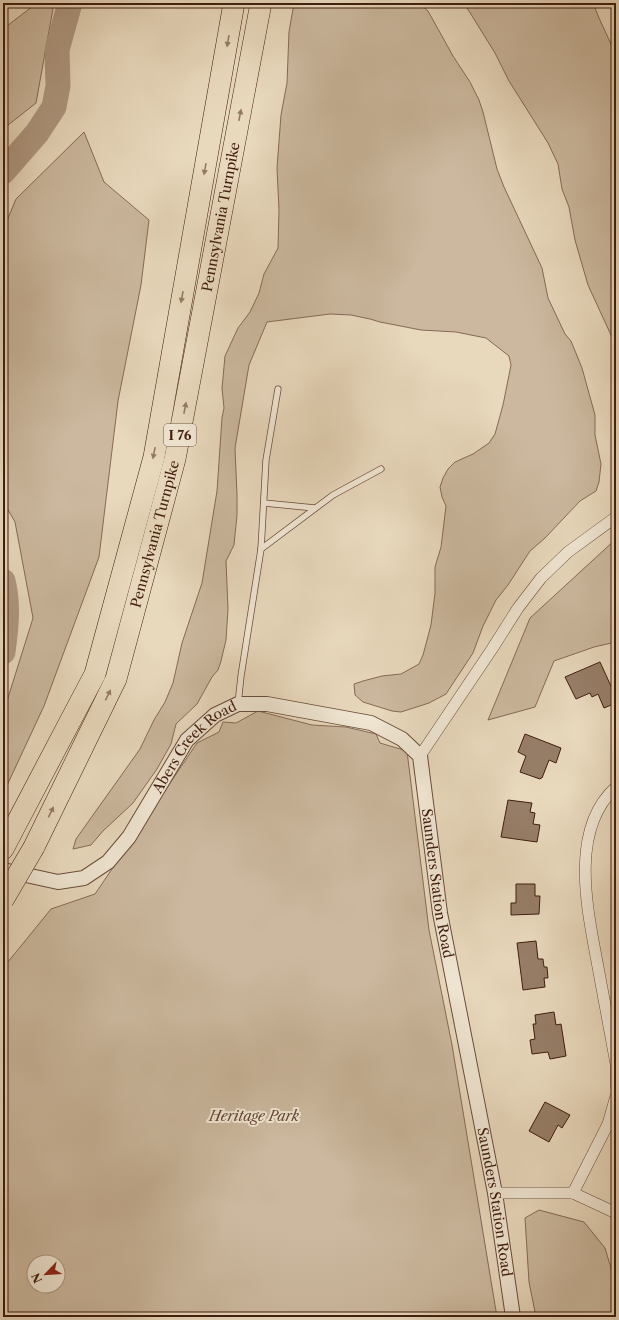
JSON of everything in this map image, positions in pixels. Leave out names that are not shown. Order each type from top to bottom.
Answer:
[{"type":"highway","name":"Pennsylvania Turnpike","points":[[3,849],[95,674],[154,457],[234,3]]},
{"type":"highway","name":"Pennsylvania Turnpike","points":[[3,900],[34,847],[116,679],[175,459],[261,3]]},
{"type":"street","points":[[420,756],[492,650],[518,608],[541,578],[568,552],[616,517]]},
{"type":"street","name":"Abers Creek Road","points":[[3,870],[58,882],[84,878],[108,862],[129,837],[187,740],[216,715],[238,704],[267,704],[371,723],[402,740],[420,756]]},
{"type":"street","name":"Saunders Station Road","points":[[420,756],[440,913],[495,1193],[512,1317]]},
{"type":"street","points":[[616,787],[607,795],[596,814],[589,838],[585,881],[591,927],[616,1064],[616,1086]]},
{"type":"street","points":[[574,1193],[608,1124],[616,1096]]},
{"type":"street","points":[[495,1193],[574,1193],[616,1213]]},
{"type":"lane","points":[[238,704],[261,549],[266,460],[278,389]]},
{"type":"lane","points":[[261,549],[316,508],[381,469]]},
{"type":"lane","points":[[264,503],[316,508]]},
{"type":"green space","points":[[37,3],[54,3],[36,103],[3,129],[3,29]]},
{"type":"green space","points":[[294,3],[419,3],[428,11],[479,100],[497,169],[542,268],[548,298],[565,334],[571,341],[582,368],[595,415],[595,435],[601,464],[599,482],[596,491],[580,501],[545,538],[530,551],[508,585],[496,600],[483,626],[473,653],[446,694],[429,703],[401,712],[392,711],[363,702],[355,695],[354,684],[382,676],[401,674],[419,664],[423,655],[431,625],[435,593],[435,567],[441,547],[446,506],[440,487],[448,469],[455,462],[473,454],[489,443],[495,434],[503,405],[511,365],[509,356],[486,338],[456,332],[421,330],[351,315],[330,314],[267,322],[249,365],[235,448],[237,515],[234,545],[226,561],[228,609],[226,640],[218,670],[212,677],[197,704],[176,724],[171,744],[157,769],[133,803],[103,831],[91,845],[73,849],[76,839],[140,749],[154,720],[165,702],[173,683],[182,643],[202,583],[217,491],[224,408],[222,388],[225,356],[238,328],[250,312],[259,293],[264,274],[278,248],[279,210],[277,168],[281,115],[287,83],[289,32]]},
{"type":"green space","points":[[464,3],[593,3],[616,55],[616,346],[588,285],[575,240],[569,207],[562,189],[558,164],[548,143],[509,81],[495,53]]},
{"type":"green space","points":[[84,132],[104,182],[149,220],[141,285],[118,401],[99,557],[44,706],[3,794],[3,705],[7,701],[33,618],[15,522],[3,501],[3,230],[16,199]]},
{"type":"green space","points":[[616,539],[616,642],[594,647],[554,661],[535,707],[488,720],[530,618]]},
{"type":"green space","name":"Heritage Park","points":[[258,711],[312,725],[346,727],[376,734],[380,743],[407,751],[429,930],[452,1045],[497,1317],[3,1317],[3,968],[51,909],[95,894],[197,743],[219,732],[223,722],[236,723]]},
{"type":"green space","points":[[539,1210],[584,1222],[605,1248],[616,1285],[616,1306],[608,1317],[536,1317],[529,1282],[525,1218]]},
{"type":"building","points":[[600,662],[616,697],[616,703],[604,708],[598,694],[592,697],[590,693],[576,699],[565,677]]},
{"type":"building","points":[[525,734],[561,748],[556,763],[549,760],[542,778],[540,779],[520,772],[526,756],[518,752]]},
{"type":"building","points":[[508,800],[532,803],[530,812],[535,813],[533,824],[540,825],[537,842],[501,837]]},
{"type":"building","points":[[516,884],[535,884],[535,896],[540,896],[539,914],[511,915],[511,903],[516,903]]},
{"type":"building","points":[[536,941],[538,959],[543,959],[544,967],[547,967],[548,978],[544,978],[545,987],[523,990],[517,943]]},
{"type":"building","points":[[554,1012],[556,1025],[561,1024],[566,1056],[550,1059],[548,1052],[532,1054],[530,1040],[535,1039],[533,1024],[536,1024],[535,1015]]},
{"type":"building","points":[[545,1102],[570,1115],[562,1128],[558,1125],[549,1142],[529,1131]]},
{"type":"waterway","points":[[3,172],[37,133],[54,107],[58,86],[57,50],[70,3]]},
{"type":"waterway","points":[[3,581],[6,599],[6,626],[3,652]]}]
